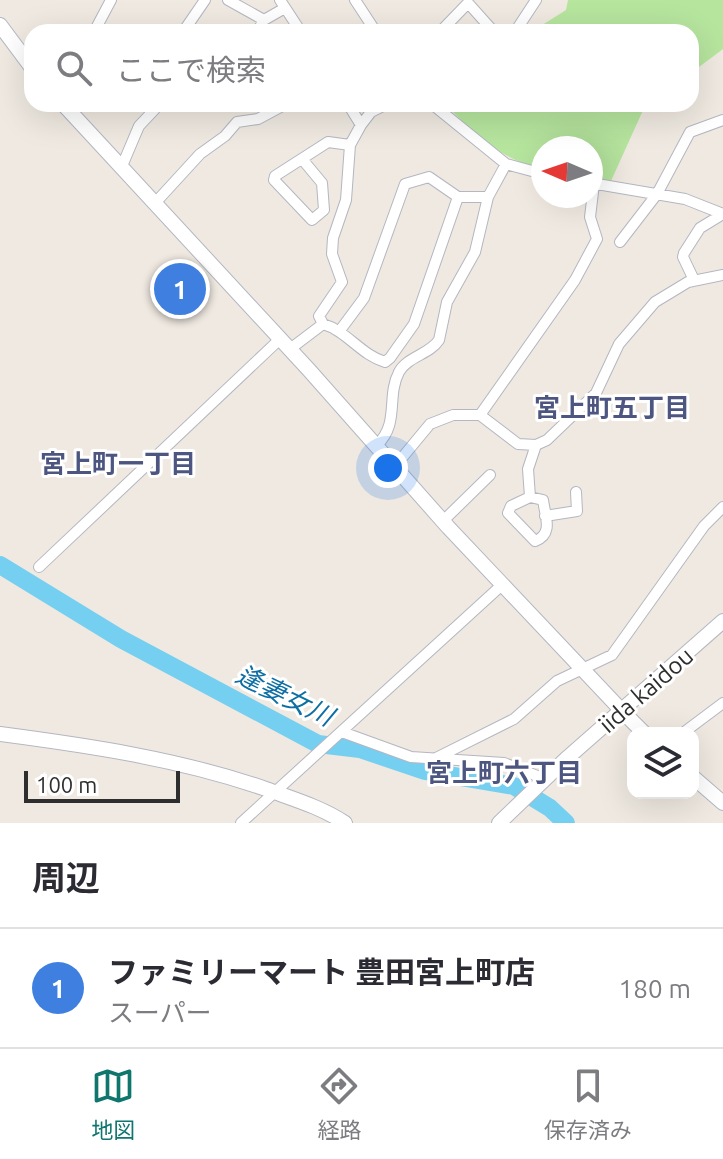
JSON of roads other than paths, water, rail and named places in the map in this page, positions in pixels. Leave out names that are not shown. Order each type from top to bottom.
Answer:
[{"type":"street","points":[[98,24],[111,0]]},
{"type":"street","points":[[188,24],[205,0]]},
{"type":"street","points":[[228,0],[264,20]]},
{"type":"street","points":[[355,0],[371,24]]},
{"type":"street","points":[[520,24],[536,0]]},
{"type":"street","points":[[447,24],[468,1],[487,24]]},
{"type":"street","points":[[262,24],[282,4],[296,24]]},
{"type":"street","points":[[0,25],[24,57]]},
{"type":"street","points":[[71,112],[396,465],[443,521],[638,727]]},
{"type":"street","points":[[122,166],[139,126],[152,112]]},
{"type":"street","points":[[156,202],[200,154],[225,136],[237,122],[258,119],[264,112]]},
{"type":"street","points":[[353,112],[361,125]]},
{"type":"street","points":[[323,324],[319,316],[342,282],[332,254],[333,238],[346,200],[350,145],[371,112]]},
{"type":"street","points":[[442,112],[506,164],[531,171]]},
{"type":"street","points":[[620,242],[657,194],[690,132],[723,120]]},
{"type":"street","points":[[302,159],[322,183],[324,210],[312,220],[274,180],[275,176],[328,142],[350,145]]},
{"type":"street","points":[[377,445],[392,425],[397,375],[439,340],[447,302],[480,238],[488,197],[506,164]]},
{"type":"street","points":[[341,329],[364,298],[405,184],[429,177],[458,197],[488,197]]},
{"type":"street","points":[[603,186],[685,199],[723,214],[700,228],[684,253],[694,280]]},
{"type":"street","points":[[39,567],[285,344],[323,324],[341,329],[349,340],[378,360],[385,362],[390,358],[414,324],[458,197]]},
{"type":"street","points":[[480,415],[575,280],[597,239],[590,217],[591,208]]},
{"type":"street","points":[[396,465],[434,421],[461,414],[480,415],[518,444],[536,445],[547,440],[596,393],[608,361],[639,319],[669,292],[694,280],[723,275]]},
{"type":"street","points":[[530,497],[528,469],[536,445]]},
{"type":"street","points":[[443,521],[490,475]]},
{"type":"street","points":[[545,516],[577,511],[576,492]]},
{"type":"street","points":[[530,497],[543,500],[547,532],[541,539],[530,540],[508,513],[511,506],[530,497]]},
{"type":"street","points":[[436,758],[522,714],[557,681],[612,655],[704,526],[723,507]]},
{"type":"street","points":[[241,823],[503,584]]},
{"type":"street","name":"iida kaidou","points":[[500,823],[542,781],[723,621]]},
{"type":"street","points":[[691,727],[723,703]]},
{"type":"street","points":[[0,734],[143,754],[211,770],[319,808],[345,823]]},
{"type":"street","points":[[340,734],[388,751],[504,763],[542,781]]},
{"type":"street","points":[[699,782],[721,799]]},
{"type":"waterway","name":"逢妻女川","points":[[0,565],[121,639],[318,744],[360,749],[425,771],[514,786],[550,808],[566,823]]},
{"type":"place","name":"ファミリーマート 豊田宮上町店","points":[[180,289]]},
{"type":"district","name":"宮上町五丁目","points":[[612,407]]},
{"type":"district","name":"宮上町一丁目","points":[[118,463]]},
{"type":"district","name":"宮上町六丁目","points":[[504,772]]}]
